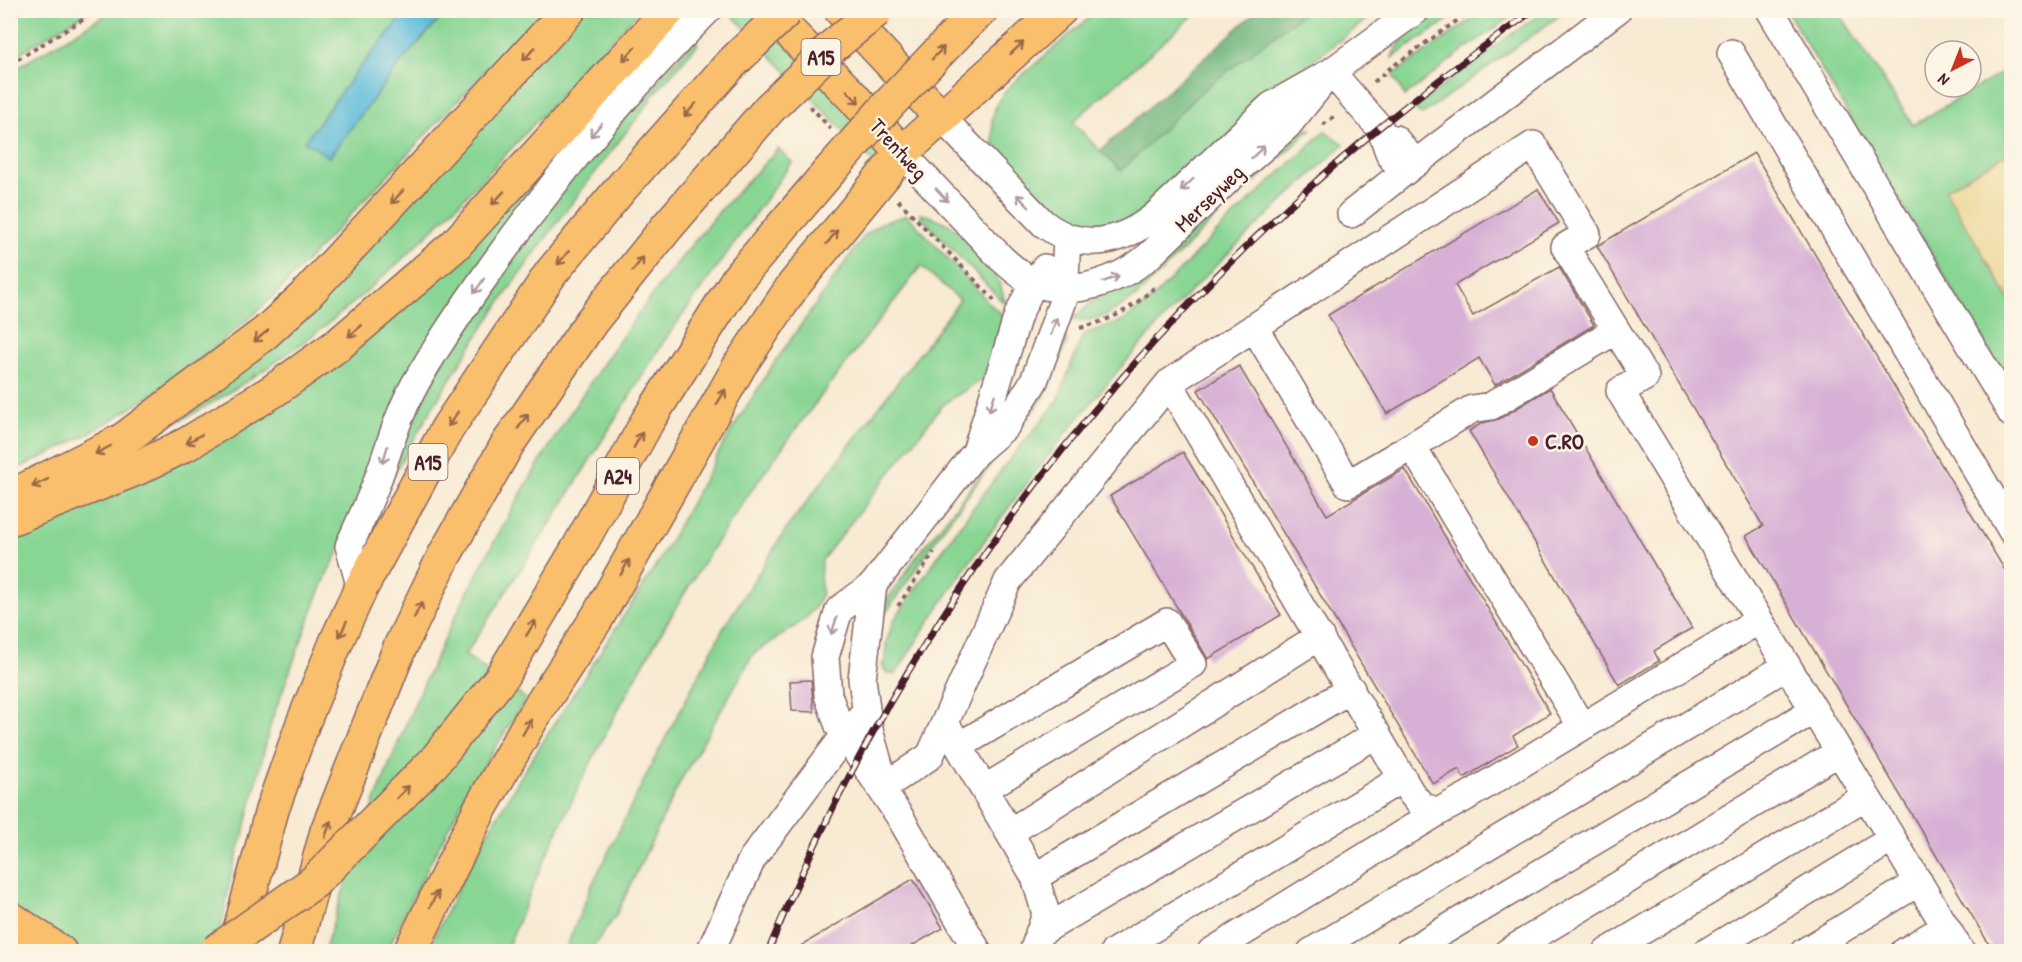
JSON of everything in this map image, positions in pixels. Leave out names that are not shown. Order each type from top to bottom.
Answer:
[{"type":"main road","points":[[10,497],[123,440],[265,333],[304,297],[569,10]]},
{"type":"main road","name":"Trentweg","points":[[768,10],[853,97],[902,153]]},
{"type":"main road","name":"A15","points":[[234,951],[272,810],[303,723],[361,588],[447,429],[551,273],[622,186],[729,66],[787,10]]},
{"type":"main road","points":[[841,10],[942,118]]},
{"type":"main road","name":"A15","points":[[294,951],[327,831],[400,646],[444,556],[507,445],[591,322],[667,226],[769,109],[833,46],[877,10]]},
{"type":"main road","points":[[410,951],[480,809],[531,720],[597,618],[740,365],[793,286],[902,153],[1060,10]]},
{"type":"main road","points":[[10,519],[136,469],[187,444],[273,391],[339,344],[454,246],[669,11]]},
{"type":"main road","name":"A24","points":[[215,951],[314,882],[434,762],[501,678],[579,547],[647,422],[739,277],[890,103],[972,19]]},
{"type":"main road","points":[[10,918],[60,951]]},
{"type":"street","points":[[361,588],[349,546],[375,486],[394,427],[415,385],[454,322],[536,205],[600,124],[654,64],[708,10]]},
{"type":"street","name":"Merseyweg","points":[[1067,238],[1110,241],[1141,227],[1271,106],[1331,72],[1416,10]]},
{"type":"street","points":[[1351,214],[1617,10]]},
{"type":"street","points":[[1770,10],[2012,414]]},
{"type":"street","points":[[1731,53],[2012,531]]},
{"type":"street","points":[[1331,72],[1385,137],[1385,148],[1400,166],[1408,169]]},
{"type":"street","name":"Merseyweg","points":[[1034,282],[1052,288],[1094,285],[1118,277],[1138,266],[1287,126],[1331,72]]},
{"type":"street","points":[[942,118],[1043,223],[1067,238]]},
{"type":"street","points":[[884,787],[930,756],[1008,581],[1169,383],[1533,145],[1587,234],[1565,247],[1645,377],[1620,392],[1960,951]]},
{"type":"street","name":"Trentweg","points":[[902,153],[1000,258],[1034,282]]},
{"type":"street","points":[[975,453],[1018,315],[1034,282],[1067,238]]},
{"type":"street","points":[[978,951],[884,787],[845,735],[835,717],[828,695],[825,657],[839,610],[873,585],[975,453],[1005,427],[1034,381],[1064,298],[1067,238]]},
{"type":"street","points":[[1254,327],[1348,484],[1472,409],[1491,405],[1616,330]]},
{"type":"street","points":[[1169,383],[1403,778],[1422,806],[1438,812]]},
{"type":"street","points":[[1412,446],[1582,727]]},
{"type":"street","points":[[873,585],[862,679],[870,736],[884,787]]},
{"type":"street","points":[[1211,951],[1759,620]]},
{"type":"street","points":[[959,746],[1167,622],[1193,664],[984,789]]},
{"type":"street","points":[[1010,832],[1320,636]]},
{"type":"street","points":[[1311,951],[1787,666]]},
{"type":"street","points":[[1035,877],[1351,689]]},
{"type":"street","points":[[1408,951],[1814,710]]},
{"type":"street","points":[[710,951],[752,860],[845,735],[866,711]]},
{"type":"street","points":[[945,722],[1035,877],[1046,914],[1036,942]]},
{"type":"street","points":[[1036,942],[1377,734]]},
{"type":"street","points":[[1508,951],[1839,752]]},
{"type":"street","points":[[1114,951],[1403,778]]},
{"type":"street","points":[[1607,951],[1866,795]]},
{"type":"street","points":[[1707,951],[1892,839]]},
{"type":"street","points":[[1804,951],[1919,882]]},
{"type":"street","points":[[1904,951],[1945,927]]},
{"type":"path","points":[[10,64],[99,10]]},
{"type":"green space","points":[[11,10],[89,10],[89,11],[11,58]]},
{"type":"green space","points":[[1258,10],[1306,11],[1203,90],[1121,171],[1100,151]]},
{"type":"green space","points":[[1443,10],[1461,11],[1392,58],[1406,36]]},
{"type":"green space","points":[[1485,10],[1519,11],[1461,52],[1405,96],[1393,75]]},
{"type":"green space","points":[[1546,10],[1566,11],[1421,115],[1414,107],[1503,40]]},
{"type":"green space","points":[[112,11],[407,11],[354,75],[305,141],[329,157],[402,61],[447,11],[542,11],[275,295],[215,348],[117,417],[48,455],[11,471],[10,72]]},
{"type":"green space","points":[[583,11],[639,11],[453,210],[360,297],[303,343],[243,384],[148,438]]},
{"type":"green space","points":[[728,11],[754,11],[885,149],[877,166]]},
{"type":"green space","points":[[1097,11],[1198,11],[1073,122],[1100,151],[1258,11],[1378,11],[1310,63],[1152,204],[1119,226],[1087,229],[1062,220],[1046,210],[1001,161],[994,146],[992,120],[1001,97],[1012,84]]},
{"type":"green space","points":[[1787,11],[1838,11],[1913,125],[1957,99],[1983,99],[1983,84],[2011,67],[2011,388]]},
{"type":"green space","points":[[694,40],[698,44],[650,99],[554,226],[499,304],[440,396],[385,490],[408,412],[562,188]]},
{"type":"green space","points":[[609,90],[536,193],[329,570],[271,722],[244,833],[232,870],[217,951],[11,951],[10,531],[212,441]]},
{"type":"green space","points":[[1311,129],[1215,218],[1136,297],[1105,316],[1088,320],[1071,320],[1297,130]]},
{"type":"green space","points":[[1325,131],[1344,144],[1206,275],[1125,363],[1020,492],[956,582],[895,675],[886,672],[882,665],[885,661],[886,643],[894,620],[1006,464],[1057,402],[1083,334],[1123,321],[1153,298],[1223,226]]},
{"type":"green space","points":[[778,149],[792,162],[664,341],[465,655],[526,699],[469,789],[387,951],[324,952],[356,853],[393,756],[434,660],[481,567],[532,476],[587,388],[647,303],[711,221]]},
{"type":"green space","points":[[921,214],[950,225],[975,246],[994,272],[1005,302],[921,217]]},
{"type":"green space","points":[[907,215],[1006,318],[990,369],[981,380],[941,407],[822,560],[820,577],[822,593],[816,606],[807,617],[754,653],[681,780],[616,915],[590,951],[565,951],[590,889],[723,629],[787,528],[960,300],[921,266],[771,463],[689,586],[613,719],[567,811],[506,951],[427,952],[472,859],[526,768],[659,561],[728,436],[775,362],[864,236],[881,223]]},
{"type":"green space","points":[[1065,335],[1067,341],[1045,396],[943,529],[883,617],[882,611],[888,599],[915,559],[1006,442]]},
{"type":"sand","points":[[2011,151],[2011,302],[1945,190]]},
{"type":"water","points":[[407,11],[447,11],[402,61],[329,157],[305,141],[354,75]]},
{"type":"building","points":[[1754,153],[2012,582],[2012,951],[1993,951],[1746,536],[1763,526],[1597,246]]},
{"type":"building","points":[[1538,189],[1559,223],[1455,285],[1473,316],[1559,267],[1594,325],[1495,385],[1479,358],[1387,414],[1328,315]]},
{"type":"building","points":[[1239,366],[1327,515],[1405,469],[1550,713],[1513,736],[1518,745],[1464,778],[1459,769],[1433,784],[1198,390]]},
{"type":"building","points":[[1550,388],[1692,628],[1654,651],[1659,661],[1619,685],[1469,431],[1482,423],[1499,419]]},
{"type":"building","points":[[1183,452],[1281,615],[1208,659],[1110,496]]},
{"type":"building","points":[[811,680],[814,712],[792,711],[790,681]]},
{"type":"building","points":[[913,879],[943,928],[903,951],[792,951]]},
{"type":"railway","points":[[768,952],[819,837],[877,725],[942,617],[1014,513],[1092,414],[1175,319],[1264,230],[1379,128],[1444,76],[1534,10]]},
{"type":"place","name":"C.RO","points":[[1533,441]]}]
